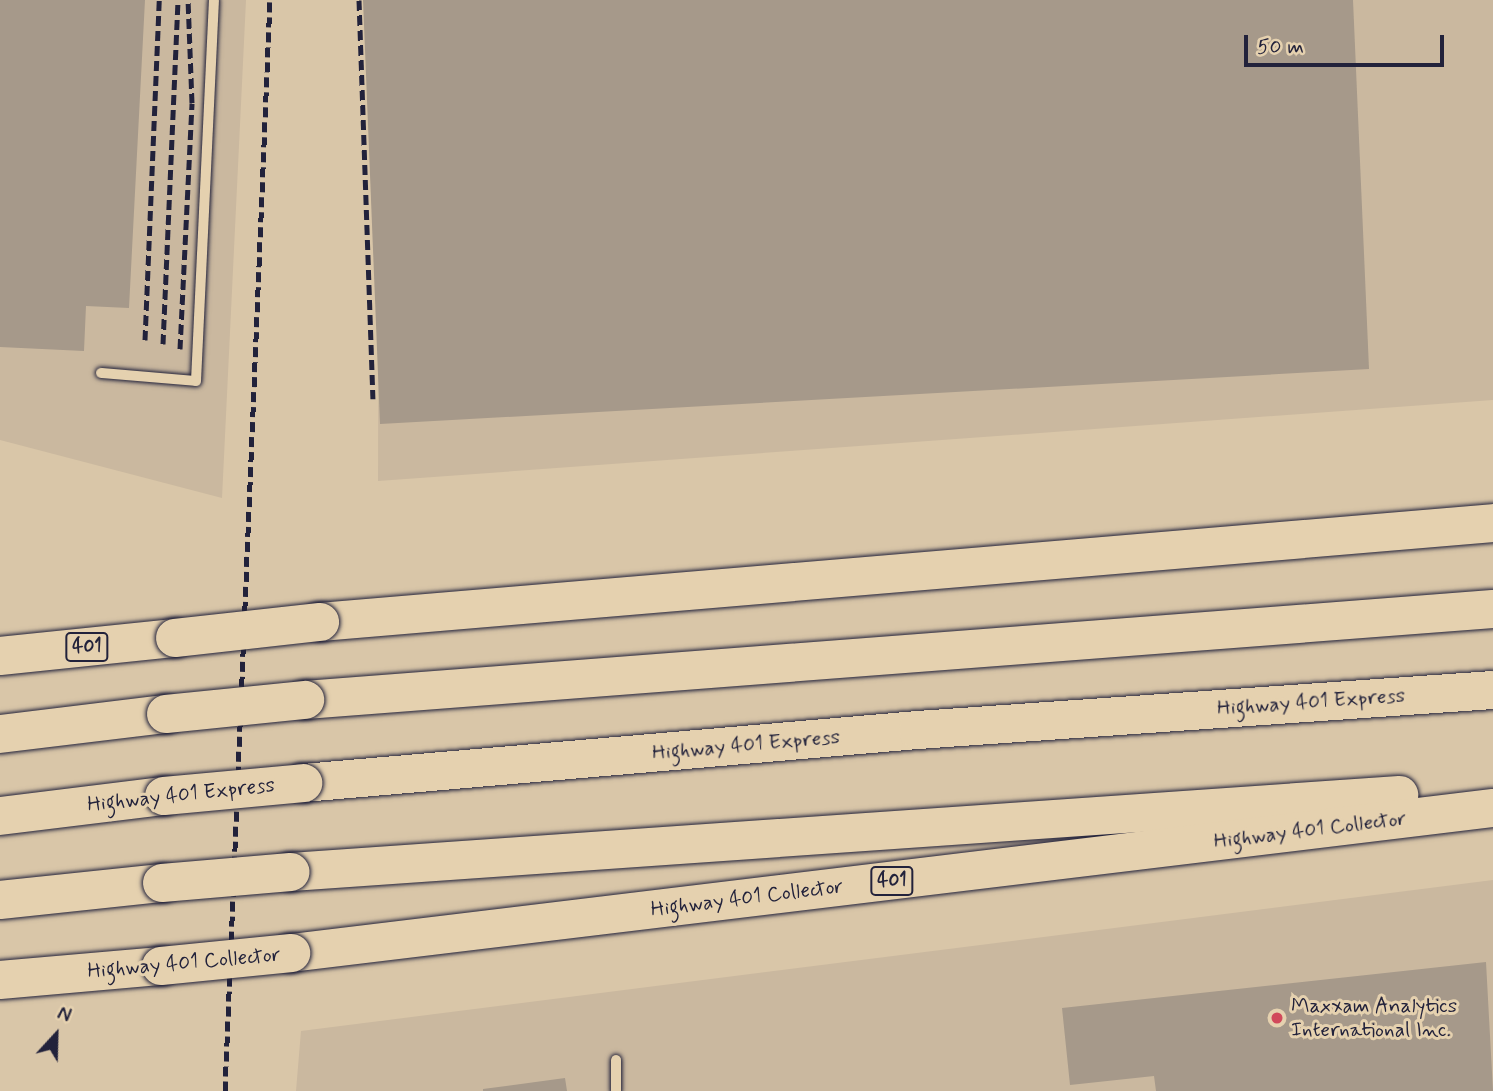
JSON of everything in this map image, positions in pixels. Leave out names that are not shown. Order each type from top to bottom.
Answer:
[{"type":"highway","name":"401","points":[[0,656],[320,622],[1493,523]]},
{"type":"highway","points":[[0,734],[305,700],[1493,609]]},
{"type":"highway","name":"Highway 401 Express","points":[[0,816],[164,796],[918,730],[1493,690]]},
{"type":"highway","points":[[0,900],[291,872],[1493,789]]},
{"type":"highway","name":"Highway 401 Collector","points":[[0,980],[291,953],[1493,808]]},
{"type":"lane","points":[[101,373],[196,381],[214,0]]},
{"type":"lane","points":[[616,1060],[616,1091]]},
{"type":"shaded area","points":[[0,0],[246,0],[222,498],[0,440]]},
{"type":"shaded area","points":[[379,0],[1493,0],[1493,400],[378,481]]},
{"type":"shaded area","points":[[1493,880],[1493,1091],[296,1091],[301,1031]]},
{"type":"building","points":[[0,0],[145,0],[129,308],[86,306],[84,351],[0,347]]},
{"type":"building","points":[[363,0],[1353,0],[1369,369],[380,424]]},
{"type":"building","name":"Maxxam Analytics International Inc.","points":[[1486,962],[1493,1091],[1156,1091],[1154,1076],[1070,1085],[1062,1008]]},
{"type":"building","points":[[565,1078],[567,1091],[483,1091],[483,1089]]},
{"type":"railway","points":[[145,340],[159,0]]},
{"type":"railway","points":[[163,344],[178,0]]},
{"type":"railway","points":[[180,349],[192,103],[188,0]]},
{"type":"railway","points":[[225,1091],[270,0]]},
{"type":"railway","points":[[359,0],[373,399]]},
{"type":"place","name":"Maxxam Analytics International Inc.","points":[[1277,1018]]}]
